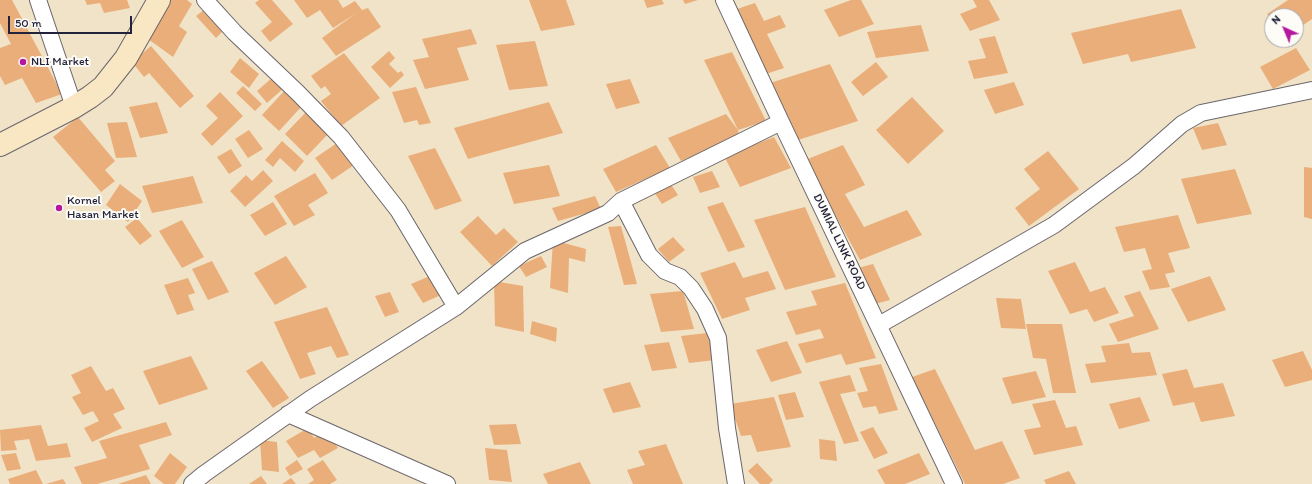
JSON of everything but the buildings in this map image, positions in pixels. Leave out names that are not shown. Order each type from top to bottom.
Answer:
[{"type":"main road","points":[[0,145],[74,107],[103,87],[126,58],[159,0]]},
{"type":"street","points":[[38,0],[74,107]]},
{"type":"street","points":[[205,0],[235,32],[341,137],[398,210],[456,307]]},
{"type":"street","name":"DUMIAL LINK ROAD","points":[[724,0],[954,484]]},
{"type":"street","points":[[879,325],[1054,225],[1134,166],[1182,124],[1201,113],[1312,90]]},
{"type":"street","points":[[192,484],[310,399],[456,307],[526,251],[608,213],[621,201],[781,122]]},
{"type":"street","points":[[621,201],[649,255],[665,271],[680,277],[691,288],[705,309],[718,338],[727,428],[736,484]]},
{"type":"street","points":[[288,414],[447,484]]},
{"type":"place","name":"NLI Market","points":[[23,62]]},
{"type":"place","name":"Kornel Hasan Market","points":[[59,208]]}]
